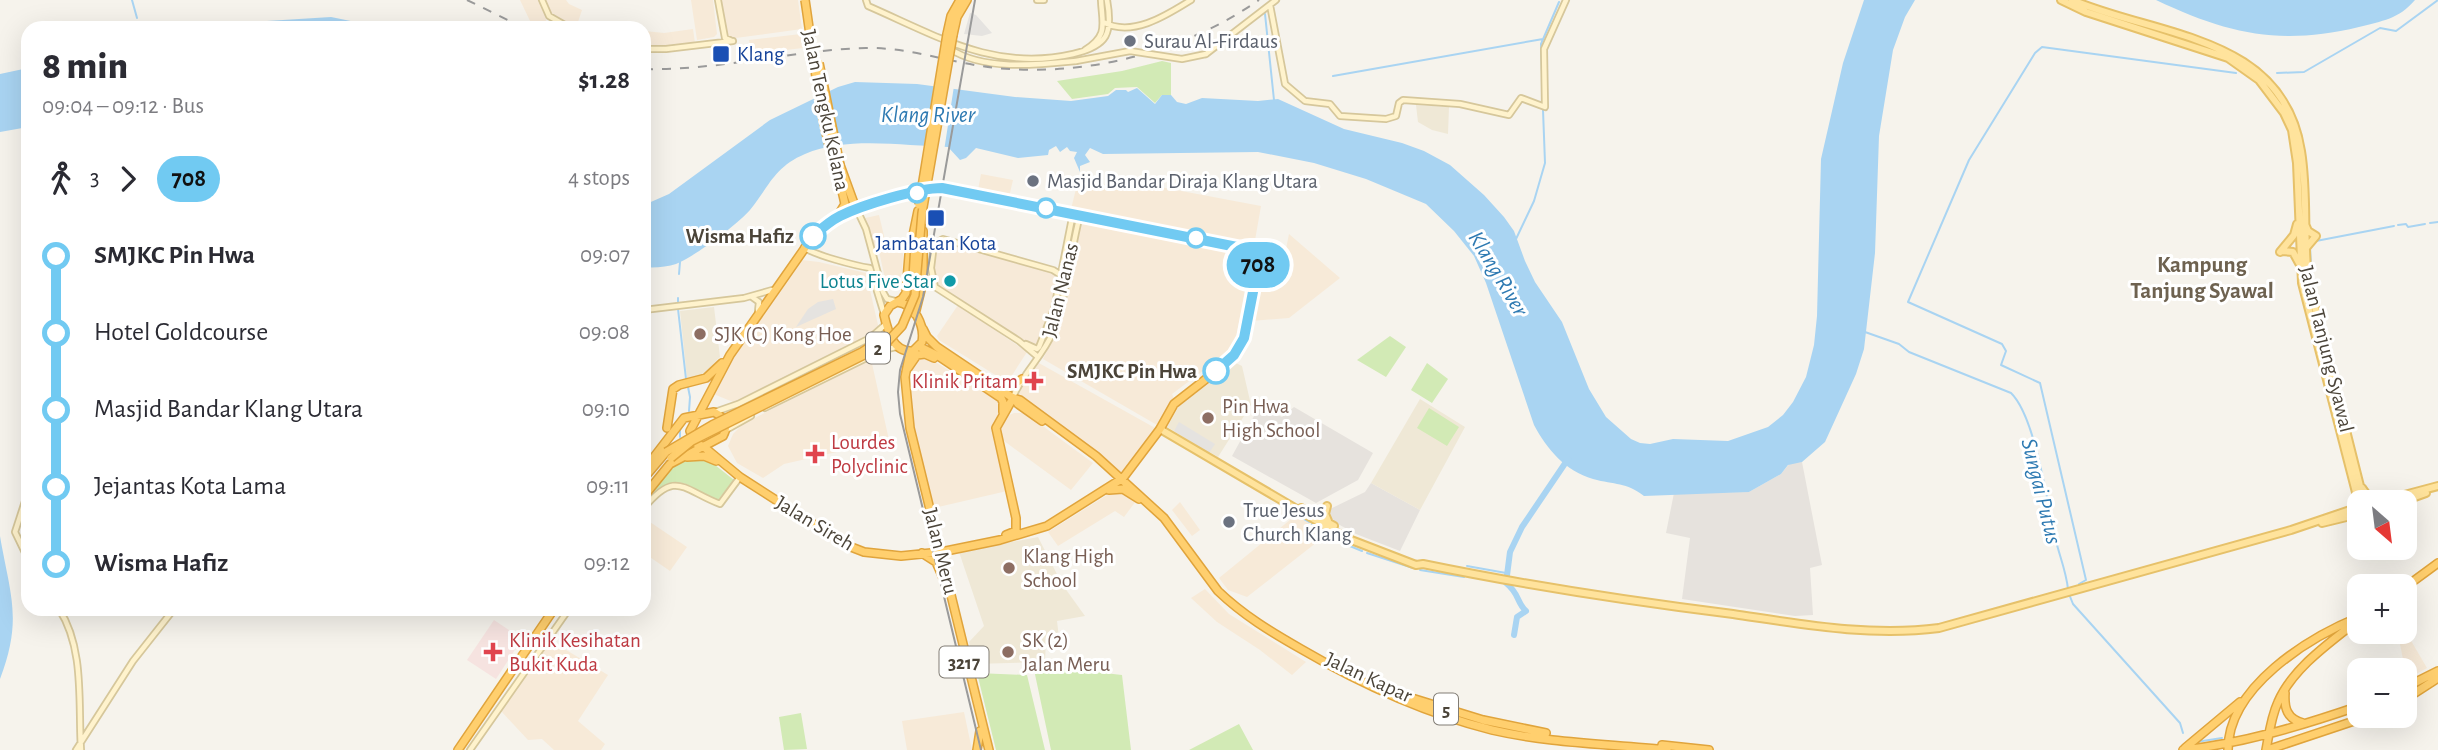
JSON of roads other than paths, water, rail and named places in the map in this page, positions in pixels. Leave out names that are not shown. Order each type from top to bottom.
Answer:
[{"type":"highway","name":"Jalan Tengku Kelana","points":[[807,0],[844,184],[845,204],[837,218]]},
{"type":"highway","name":"2","points":[[651,472],[692,441],[744,410],[872,351],[896,334],[908,316],[915,295],[920,212],[951,16],[959,3],[968,0]]},
{"type":"highway","name":"2","points":[[950,34],[959,3]]},
{"type":"highway","name":"Jalan Tengku Kelana","points":[[844,184],[856,209]]},
{"type":"highway","points":[[844,184],[860,202],[873,205]]},
{"type":"highway","points":[[704,447],[697,445],[691,438],[691,425],[730,355],[814,235],[837,218],[856,209],[942,188],[1257,252],[1259,261],[1246,332],[1238,351],[1229,361],[1180,398],[1123,478],[1035,531],[976,546],[941,550]]},
{"type":"highway","points":[[915,314],[923,282],[920,212]]},
{"type":"highway","points":[[920,212],[909,255],[906,290],[904,296],[890,306],[885,319],[896,346],[902,351],[911,352],[919,346],[923,339],[923,329]]},
{"type":"highway","name":"5","points":[[897,302],[906,304],[923,329]]},
{"type":"highway","name":"Jalan Kapar","points":[[923,329],[937,347],[1013,398],[1111,473],[1112,485]]},
{"type":"highway","points":[[919,346],[1001,398],[1003,417]]},
{"type":"highway","name":"Jalan Meru","points":[[911,352],[905,377],[910,428],[987,750]]},
{"type":"highway","points":[[905,377],[911,360],[921,354],[938,359],[969,376]]},
{"type":"highway","points":[[681,458],[720,439],[726,430],[723,418],[714,412],[684,418],[667,428],[673,389],[679,384],[706,378],[730,355]]},
{"type":"highway","points":[[989,381],[1008,387],[1022,379]]},
{"type":"highway","points":[[941,550],[1009,534],[1017,528],[996,428],[1013,398]]},
{"type":"highway","name":"Jalan Kapar","points":[[1013,398],[1020,400],[1060,429],[1123,478],[1172,528],[1218,591],[1234,607],[1354,680],[1432,712],[1476,726],[1514,734],[1667,750]]},
{"type":"highway","points":[[1003,417],[1013,411],[1027,411]]},
{"type":"highway","points":[[651,460],[684,418]]},
{"type":"highway","points":[[651,485],[669,458],[681,450],[677,440],[670,440],[654,455]]},
{"type":"highway","name":"Jalan Sireh","points":[[704,447],[740,477],[856,549],[885,555],[941,550]]},
{"type":"highway","points":[[669,458],[704,456],[740,477]]},
{"type":"highway","name":"2","points":[[651,481],[669,458]]},
{"type":"highway","name":"Jalan Kapar","points":[[1101,492],[1122,489],[1151,506]]},
{"type":"highway","points":[[1016,518],[1022,528],[1027,529],[1059,517]]},
{"type":"highway","name":"Jalan Meru","points":[[921,553],[936,562],[942,573],[980,731],[987,750]]},
{"type":"highway","points":[[2417,578],[2438,563]]},
{"type":"highway","name":"Jalan Kapar","points":[[1212,583],[1250,613],[1337,665],[1415,699],[1483,720],[1543,732],[1709,750]]},
{"type":"highway","points":[[458,750],[549,616]]},
{"type":"highway","points":[[463,750],[554,616]]},
{"type":"highway","points":[[2182,750],[2248,697],[2284,660],[2316,637],[2347,623]]},
{"type":"highway","points":[[2347,629],[2302,668],[2285,688],[2277,702],[2266,750],[2347,723]]},
{"type":"highway","points":[[2316,637],[2324,641],[2323,650]]},
{"type":"highway","points":[[2417,682],[2438,671]]},
{"type":"highway","points":[[2417,692],[2438,678]]},
{"type":"highway","points":[[2285,688],[2284,705],[2288,715],[2295,721],[2306,724]]},
{"type":"highway","points":[[2228,747],[2234,718],[2248,697]]},
{"type":"highway","points":[[2182,750],[2228,747],[2347,710]]},
{"type":"highway","points":[[2289,743],[2282,743],[2279,737],[2290,729]]},
{"type":"highway","points":[[977,750],[980,731]]},
{"type":"highway","points":[[2281,750],[2289,743]]},
{"type":"main road","name":"Jalan Tanjung Syawal","points":[[2067,1],[2086,12],[2228,58],[2259,80],[2297,128],[2302,153],[2301,268],[2308,309],[2356,482]]},
{"type":"main road","name":"Jalan Tanjung Syawal","points":[[2302,221],[2304,251],[2315,314],[2358,490]]},
{"type":"main road","points":[[2301,268],[2293,252],[2280,252],[2302,221],[2308,231],[2316,236],[2304,251]]},
{"type":"main road","points":[[1160,428],[1346,538],[1416,565],[1423,564]]},
{"type":"main road","points":[[2356,482],[2363,490]]},
{"type":"main road","points":[[2334,515],[2349,507],[2356,482]]},
{"type":"main road","points":[[2417,493],[2438,488]]},
{"type":"main road","points":[[2417,496],[2438,488]]},
{"type":"main road","points":[[1283,500],[1313,513],[1348,535],[1423,564],[1497,579],[1711,612],[1854,631],[1884,632],[1939,628],[2347,517]]},
{"type":"main road","points":[[1327,506],[1325,514],[1330,524]]},
{"type":"main road","points":[[2302,527],[2347,510]]},
{"type":"street","points":[[542,0],[549,16],[558,21]]},
{"type":"street","points":[[716,43],[722,40],[723,32],[718,0]]},
{"type":"street","points":[[1082,52],[1099,40],[1102,33],[1101,0]]},
{"type":"street","points":[[1102,14],[1105,20],[1108,19],[1107,0]]},
{"type":"street","points":[[1106,36],[1110,23],[1107,0]]},
{"type":"street","points":[[867,3],[936,38],[1000,58],[1017,60],[1043,59],[1093,49],[1106,36],[1153,21],[1191,0]]},
{"type":"street","points":[[936,38],[962,57],[1020,64],[1076,61],[1130,51],[1182,59],[1206,54],[1276,0]]},
{"type":"street","points":[[1266,8],[1280,49],[1283,80],[1291,91],[1305,101],[1330,104],[1340,116],[1394,118],[1403,100],[1460,104],[1509,115],[1521,98],[1545,107],[1544,50],[1566,0]]},
{"type":"street","points":[[1103,22],[1127,28]]},
{"type":"street","points":[[651,50],[733,41],[727,39],[723,32]]},
{"type":"street","points":[[962,57],[964,48]]},
{"type":"street","points":[[856,209],[863,220],[884,295],[897,302]]},
{"type":"street","name":"Jalan Nanas","points":[[1019,341],[1034,348],[1039,347],[1050,323],[1077,214]]},
{"type":"street","name":"Jalan Nanas","points":[[1013,398],[1056,324],[1077,214]]},
{"type":"street","points":[[1038,358],[1019,341],[935,287],[931,268],[934,244],[943,239],[1053,270],[1061,275]]},
{"type":"street","points":[[804,247],[820,256],[870,268]]},
{"type":"street","points":[[870,268],[875,262]]},
{"type":"street","points":[[726,430],[744,410],[870,338],[885,319],[870,268]]},
{"type":"street","points":[[651,309],[744,298],[768,293],[776,288]]},
{"type":"street","points":[[744,298],[758,299],[760,305],[757,316]]},
{"type":"street","points":[[714,412],[744,410],[883,349],[896,346]]},
{"type":"street","points":[[651,500],[659,491],[675,485],[685,486],[720,504],[740,477]]},
{"type":"street","points":[[21,514],[15,532],[21,544]]},
{"type":"street","points":[[64,616],[76,651],[80,748]]},
{"type":"street","points":[[80,748],[133,661],[168,616]]},
{"type":"street","points":[[470,750],[564,616]]},
{"type":"street","points":[[80,732],[83,735],[91,729]]},
{"type":"water","name":"Klang River","points":[[1864,0],[1915,0],[1905,17],[1893,50],[1879,136],[1875,253],[1864,349],[1856,374],[1825,442],[1802,462],[1788,465],[1781,474],[1749,492],[1644,496],[1626,486],[1593,479],[1565,465],[1551,451],[1534,425],[1486,283],[1474,256],[1454,231],[1426,204],[1366,179],[1314,163],[1258,152],[1103,154],[1090,148],[1085,155],[1090,162],[1080,166],[1080,172],[1074,158],[1077,152],[1070,151],[1067,147],[1060,152],[1056,146],[1049,150],[1048,155],[1018,158],[976,148],[960,160],[948,147],[876,143],[839,145],[805,154],[786,165],[744,216],[693,255],[672,265],[651,267],[651,202],[669,194],[770,120],[838,87],[855,82],[917,84],[1015,97],[1071,101],[1108,96],[1116,90],[1128,92],[1137,88],[1155,104],[1162,95],[1171,95],[1177,102],[1186,104],[1202,98],[1258,101],[1278,99],[1344,129],[1424,151],[1450,165],[1484,195],[1514,231],[1535,282],[1562,322],[1589,389],[1606,417],[1631,439],[1650,444],[1673,439],[1728,441],[1768,427],[1783,415],[1806,377],[1814,345],[1817,316],[1821,159],[1843,63]]},
{"type":"water","points":[[2156,0],[2415,0],[2396,15],[2375,23],[2331,33],[2279,36],[2207,21]]},
{"type":"water","points":[[331,17],[351,21],[267,21]]},
{"type":"water","points":[[21,70],[21,128],[0,132],[0,74]]},
{"type":"water","points":[[0,536],[13,623],[0,679]]},
{"type":"waterway","points":[[132,0],[137,18]]},
{"type":"waterway","points":[[2277,73],[2304,72],[2380,28],[2396,31],[2438,0]]},
{"type":"waterway","points":[[1543,102],[1541,44],[1559,2]]},
{"type":"waterway","points":[[1265,14],[1274,100]]},
{"type":"waterway","points":[[1333,76],[1543,39]]},
{"type":"waterway","points":[[2079,584],[2086,580],[2040,383],[2001,365],[2006,351],[2002,344],[1908,302],[1969,160],[2035,53],[2042,47],[2236,73]]},
{"type":"waterway","points":[[1516,239],[1534,201],[1545,163],[1543,110]]},
{"type":"waterway","points":[[2430,223],[2438,222]]},
{"type":"waterway","points":[[2398,225],[2406,224],[2408,227],[2425,224]]},
{"type":"waterway","points":[[2316,241],[2394,226]]},
{"type":"waterway","points":[[2310,247],[2312,283]]},
{"type":"waterway","points":[[679,274],[680,262]]},
{"type":"waterway","points":[[678,298],[678,303]]},
{"type":"waterway","points":[[678,309],[686,379]]},
{"type":"waterway","name":"Sungai Putus","points":[[1865,332],[2011,393],[2027,420],[2033,439],[2068,589]]},
{"type":"waterway","points":[[688,387],[689,411]]},
{"type":"waterway","points":[[680,437],[683,425]]},
{"type":"waterway","points":[[1514,635],[1517,617],[1526,611],[1506,583],[1510,552],[1522,527],[1568,459]]},
{"type":"waterway","points":[[1293,513],[1309,522]]},
{"type":"waterway","points":[[1312,524],[1343,542]]},
{"type":"waterway","points":[[1345,544],[1362,551]]},
{"type":"waterway","points":[[1367,553],[1413,568]]},
{"type":"waterway","points":[[1467,566],[1506,573]]},
{"type":"waterway","points":[[1420,570],[1464,577]]},
{"type":"waterway","name":"Sungai Putus","points":[[2069,594],[2073,604],[2180,723],[2183,733]]},
{"type":"waterway","points":[[2196,742],[2222,738]]},
{"type":"tram line","points":[[975,0],[923,297],[900,370],[898,392],[900,414],[981,750]]},
{"type":"railway","points":[[467,0],[510,21]]},
{"type":"railway","points":[[651,69],[700,67],[810,52],[866,48],[899,50],[997,68],[1065,68],[1100,64],[1167,47],[1199,34],[1259,0]]},
{"type":"place","name":"Surau Al-Firdaus","points":[[1130,41]]},
{"type":"place","name":"Klang","points":[[721,54]]},
{"type":"place","name":"Masjid Bandar Diraja Klang Utara","points":[[1033,181]]},
{"type":"place","name":"Jambatan Kota","points":[[936,218]]},
{"type":"place","name":"Wisma Hafiz","points":[[813,236]]},
{"type":"place","name":"Lotus Five Star","points":[[950,281]]},
{"type":"place","name":"SJK (C) Kong Hoe","points":[[700,334]]},
{"type":"place","name":"SMJKC Pin Hwa","points":[[1216,371]]},
{"type":"place","name":"Klinik Pritam","points":[[1034,381]]},
{"type":"place","name":"Pin Hwa High School","points":[[1208,418]]},
{"type":"place","name":"Lourdes Polyclinic","points":[[815,454]]},
{"type":"place","name":"True Jesus Church Klang","points":[[1229,522]]},
{"type":"place","name":"Klang High School","points":[[1009,568]]},
{"type":"place","name":"Klinik Kesihatan Bukit Kuda","points":[[493,652]]},
{"type":"place","name":"SK (2) Jalan Meru","points":[[1008,652]]},
{"type":"district","name":"Kampung Tanjung Syawal","points":[[2202,277]]}]
